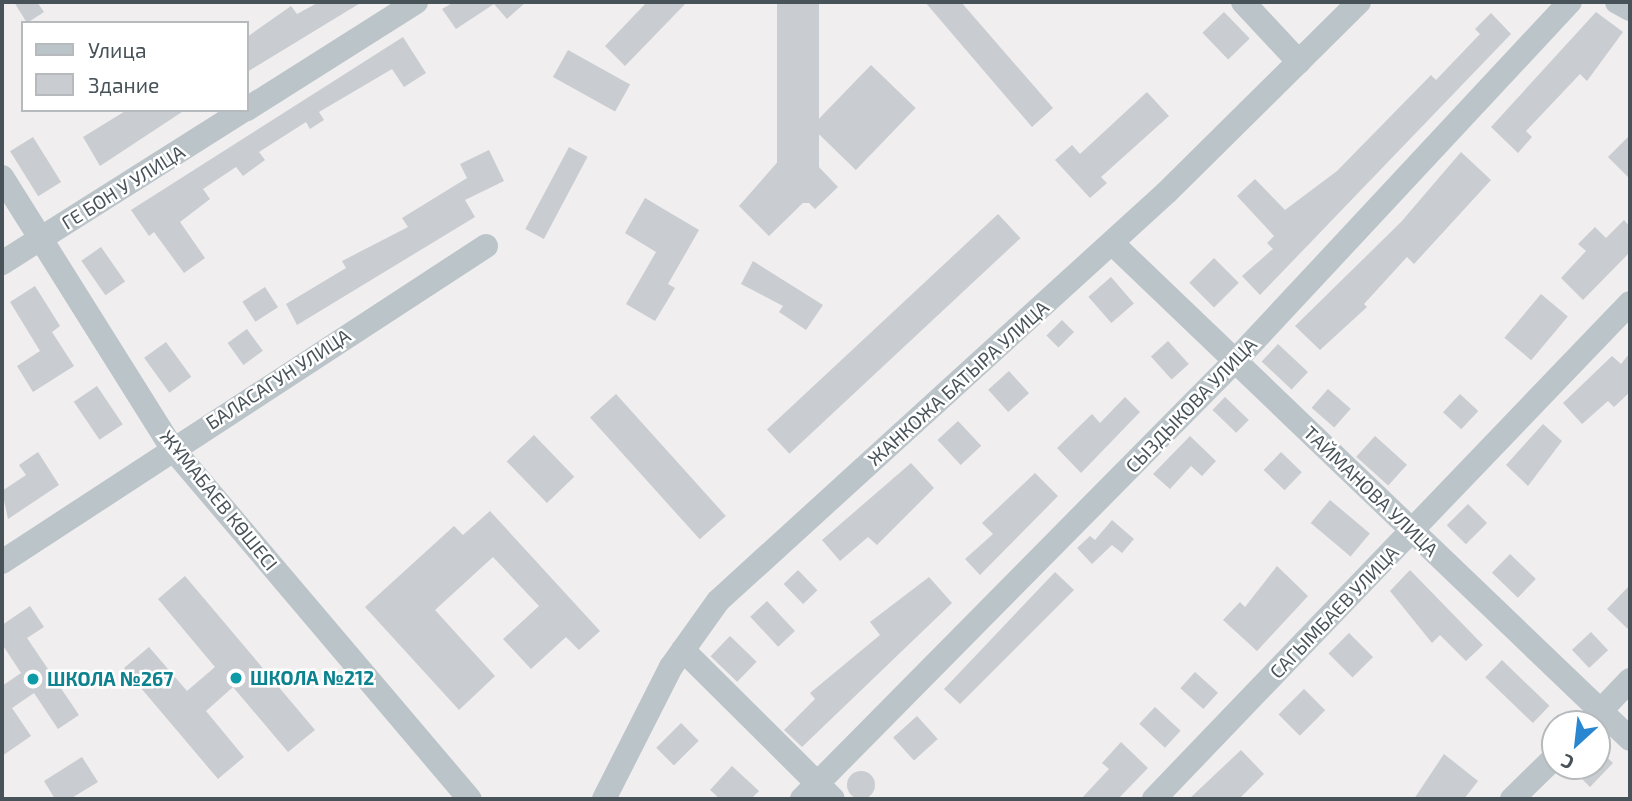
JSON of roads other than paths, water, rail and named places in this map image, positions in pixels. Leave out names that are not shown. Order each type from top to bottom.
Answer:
[{"type":"street","name":"ГЕ БОН У УЛИЦА","points":[[248,108],[416,2]]},
{"type":"street","points":[[1243,2],[1299,62]]},
{"type":"street","name":"ЖАНКОЖА БАТЫРА УЛИЦА","points":[[604,799],[683,650],[718,601],[795,526],[1112,243],[1359,2]]},
{"type":"street","name":"СЫЗДЫКОВА УЛИЦА","points":[[818,794],[1235,361],[1570,2]]},
{"type":"street","points":[[1617,2],[1630,9]]},
{"type":"street","name":"ГЕ БОН У УЛИЦА","points":[[2,263],[241,112]]},
{"type":"street","name":"ЖҰМАБАЕВ КӨШЕСІ","points":[[2,177],[172,448],[470,799]]},
{"type":"street","name":"ТАЙМАНОВА УЛИЦА","points":[[1112,243],[1413,531],[1587,710]]},
{"type":"street","name":"БАЛАСАГУН УЛИЦА","points":[[2,562],[172,448],[486,246]]},
{"type":"street","name":"САГЫМБАЕВ УЛИЦА","points":[[1154,799],[1630,303]]},
{"type":"street","points":[[683,650],[818,794]]},
{"type":"street","points":[[1601,710],[1630,680]]},
{"type":"street","name":"ТАЙМАНОВА УЛИЦА","points":[[1611,727],[1630,739]]},
{"type":"street","points":[[1513,799],[1541,771]]},
{"type":"place","name":"ШКОЛА №212","points":[[236,678]]},
{"type":"place","name":"ШКОЛА №267","points":[[33,679]]}]
